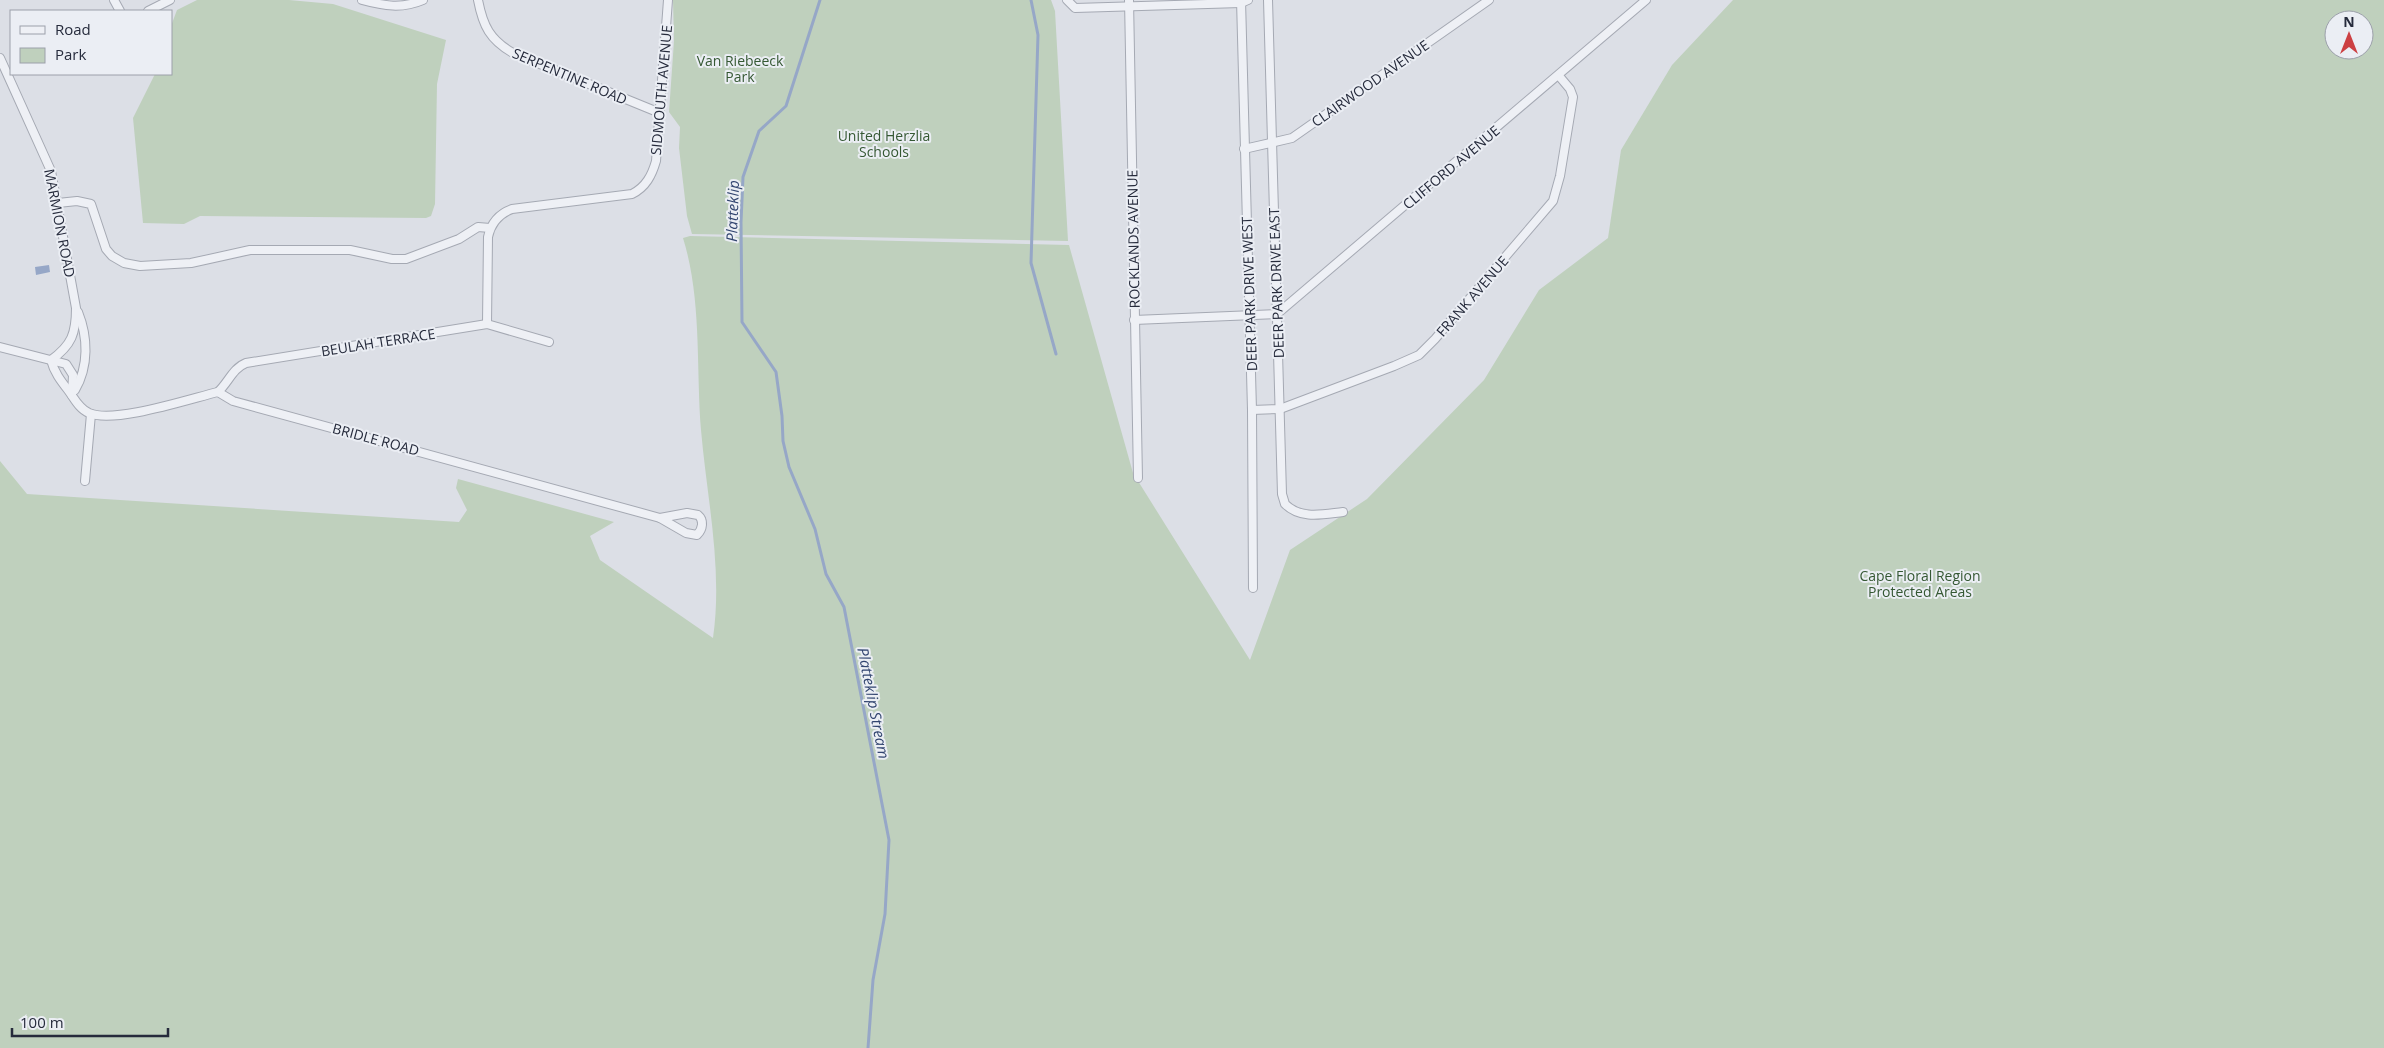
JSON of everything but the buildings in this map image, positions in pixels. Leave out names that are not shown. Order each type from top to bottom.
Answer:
[{"type":"street","points":[[150,10],[170,0]]},
{"type":"street","points":[[362,0],[383,6],[423,0]]},
{"type":"street","name":"SERPENTINE ROAD","points":[[478,0],[488,33],[499,45],[513,53],[660,113]]},
{"type":"street","name":"SIDMOUTH AVENUE","points":[[490,228],[500,215],[512,209],[625,196],[636,192],[644,185],[653,172],[660,113],[668,0]]},
{"type":"street","points":[[1068,0],[1075,8],[1129,4],[1243,1]]},
{"type":"street","name":"DEER PARK DRIVE EAST","points":[[1268,0],[1274,142],[1283,501],[1289,508],[1306,514],[1343,512]]},
{"type":"street","name":"CLAIRWOOD AVENUE","points":[[1244,149],[1292,138],[1489,0]]},
{"type":"street","name":"CLIFFORD AVENUE","points":[[1277,314],[1646,0]]},
{"type":"street","name":"DEER PARK DRIVE WEST","points":[[1243,1],[1244,149],[1252,410],[1253,588]]},
{"type":"street","name":"ROCKLANDS AVENUE","points":[[1129,4],[1138,478]]},
{"type":"street","name":"MARMION ROAD","points":[[0,58],[49,164],[58,203],[76,308],[85,334],[85,359],[82,375],[72,395]]},
{"type":"street","name":"FRANK AVENUE","points":[[1252,410],[1280,409],[1419,355],[1553,201],[1557,189],[1573,97],[1559,76]]},
{"type":"street","points":[[58,203],[77,201],[91,204],[106,249],[112,256],[124,263],[140,266],[191,263],[250,250],[350,250],[392,259],[406,259],[459,239],[478,227],[490,228],[487,324]]},
{"type":"street","name":"MARMION ROAD","points":[[51,360],[72,340],[76,329],[76,308]]},
{"type":"street","points":[[1134,320],[1277,314]]},
{"type":"street","name":"BEULAH TERRACE","points":[[218,392],[225,386],[238,367],[246,363],[487,324],[549,342]]},
{"type":"street","points":[[0,347],[62,362],[70,369],[74,378],[72,395]]},
{"type":"street","points":[[51,360],[55,373],[84,410],[91,414],[103,416],[121,415],[218,392]]},
{"type":"street","name":"BRIDLE ROAD","points":[[218,392],[233,400],[660,518],[690,535],[697,535],[702,529],[702,520],[694,513],[660,518]]},
{"type":"street","points":[[85,481],[91,414]]},
{"type":"green space","points":[[197,0],[289,0],[333,4],[446,40],[437,84],[435,204],[431,216],[426,218],[200,216],[184,224],[143,223],[133,118],[154,75],[172,75],[172,23],[177,10]]},
{"type":"green space","points":[[673,0],[1051,0],[1055,11],[1068,241],[692,234],[687,216],[679,148],[680,127],[669,112],[674,41]]},
{"type":"green space","name":"Cape Floral Region Protected Areas","points":[[1733,0],[2384,0],[2384,1048],[0,1048],[0,461],[27,494],[459,522],[467,510],[456,488],[458,479],[614,522],[590,536],[600,560],[713,638],[716,612],[715,560],[701,430],[696,309],[689,261],[683,238],[690,236],[1069,245],[1133,473],[1250,660],[1290,550],[1367,499],[1484,380],[1539,290],[1608,238],[1621,150],[1672,65]]},
{"type":"water","points":[[49,265],[50,272],[36,275],[35,267]]},
{"type":"waterway","name":"Platteklip Stream","points":[[820,0],[786,106],[759,131],[743,177],[741,222],[742,322],[776,372],[782,416],[783,441],[789,467],[815,529],[826,574],[844,607],[889,840],[885,914],[873,980],[868,1048]]},
{"type":"waterway","points":[[1031,0],[1038,35],[1031,263],[1056,354]]},
{"type":"park label","name":"Van Riebeeck Park","points":[[740,68]]},
{"type":"park label","name":"United Herzlia Schools","points":[[884,144]]},
{"type":"water label","name":"Platteklip","points":[[732,211]]}]
